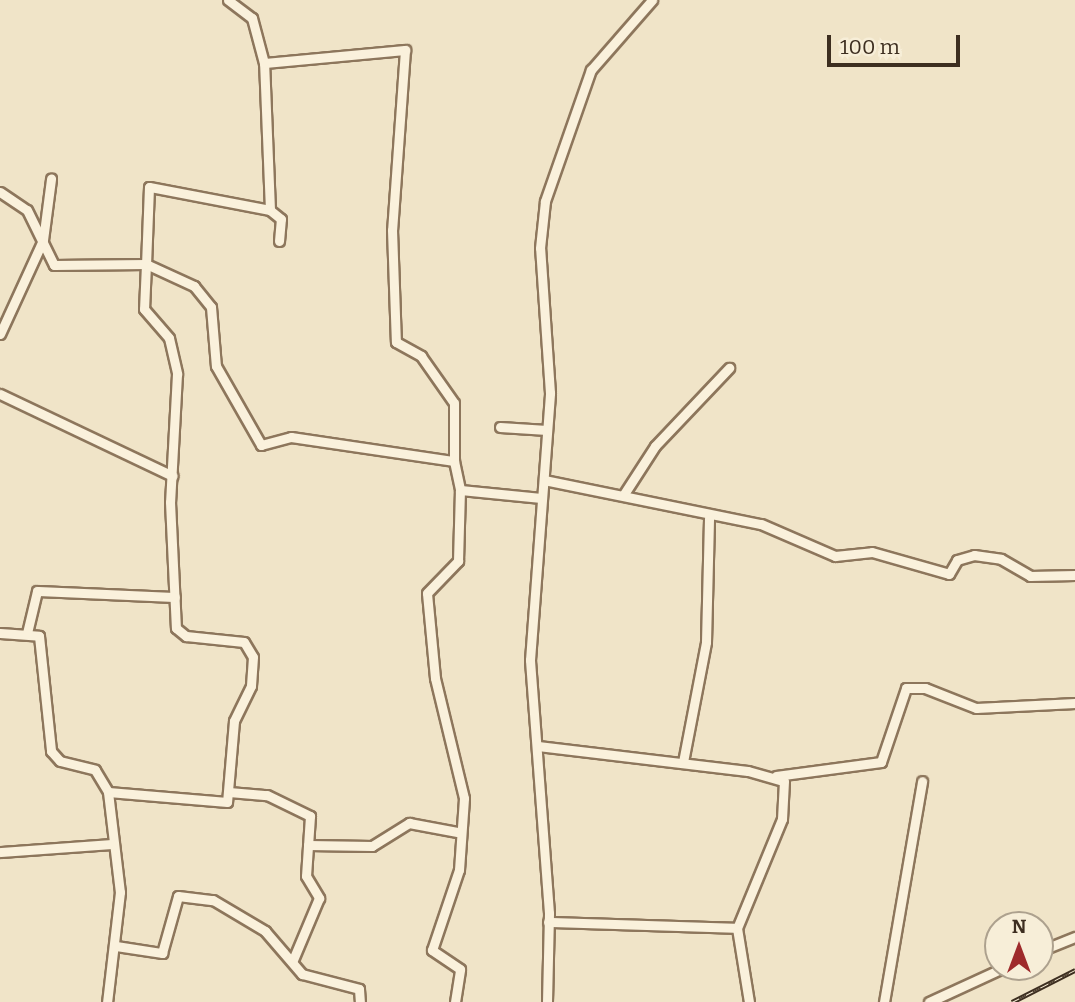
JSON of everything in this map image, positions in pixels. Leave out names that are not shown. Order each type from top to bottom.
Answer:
[{"type":"street","points":[[228,0],[253,18],[264,63],[270,210]]},
{"type":"street","points":[[547,1002],[548,922],[530,660],[547,430],[540,248],[545,201],[591,70],[652,0]]},
{"type":"street","points":[[264,63],[405,50],[393,230],[396,342],[421,356],[454,403],[454,461],[460,489],[458,561],[427,593],[435,678],[464,798],[457,832],[459,870],[432,950],[460,969],[455,1002]]},
{"type":"street","points":[[0,334],[43,242],[51,179]]},
{"type":"street","points":[[108,792],[224,804],[229,792],[234,721],[251,686],[252,652],[236,640],[180,633],[175,597],[173,476],[177,374],[169,338],[144,309],[149,187],[270,210],[281,219],[279,241]]},
{"type":"street","points":[[0,192],[27,209],[54,265],[146,264],[194,286],[211,307],[216,366],[261,445],[292,438],[454,461]]},
{"type":"street","points":[[624,494],[655,446],[729,368]]},
{"type":"street","points":[[0,394],[173,476]]},
{"type":"street","points":[[500,427],[547,430]]},
{"type":"street","points":[[544,480],[624,494],[709,517],[761,524],[835,556],[872,552],[942,575],[974,555],[1000,559],[1031,576],[1075,575]]},
{"type":"street","points":[[460,489],[542,498]]},
{"type":"street","points":[[683,762],[706,642],[709,517]]},
{"type":"street","points":[[27,633],[37,592],[175,597]]},
{"type":"street","points":[[0,633],[39,636],[44,649],[51,751],[60,761],[94,769],[108,792],[111,844],[120,892],[116,946],[107,1002]]},
{"type":"street","points":[[538,746],[683,762],[776,776],[881,762],[906,688],[925,688],[976,708],[1075,703]]},
{"type":"street","points":[[749,1002],[737,928],[782,819],[785,788],[776,776]]},
{"type":"street","points":[[884,1002],[922,781]]},
{"type":"street","points":[[229,792],[267,795],[288,810],[309,814],[306,876],[319,898],[293,960]]},
{"type":"street","points":[[308,845],[372,846],[408,823],[457,832]]},
{"type":"street","points":[[0,852],[111,844]]},
{"type":"street","points":[[116,946],[162,953],[178,896],[213,900],[265,931],[307,976],[359,989],[360,1002]]},
{"type":"street","points":[[548,922],[737,928]]},
{"type":"street","points":[[1054,945],[1075,937]]},
{"type":"street","points":[[929,1002],[984,977]]},
{"type":"railway","points":[[1012,1002],[1075,970]]}]
